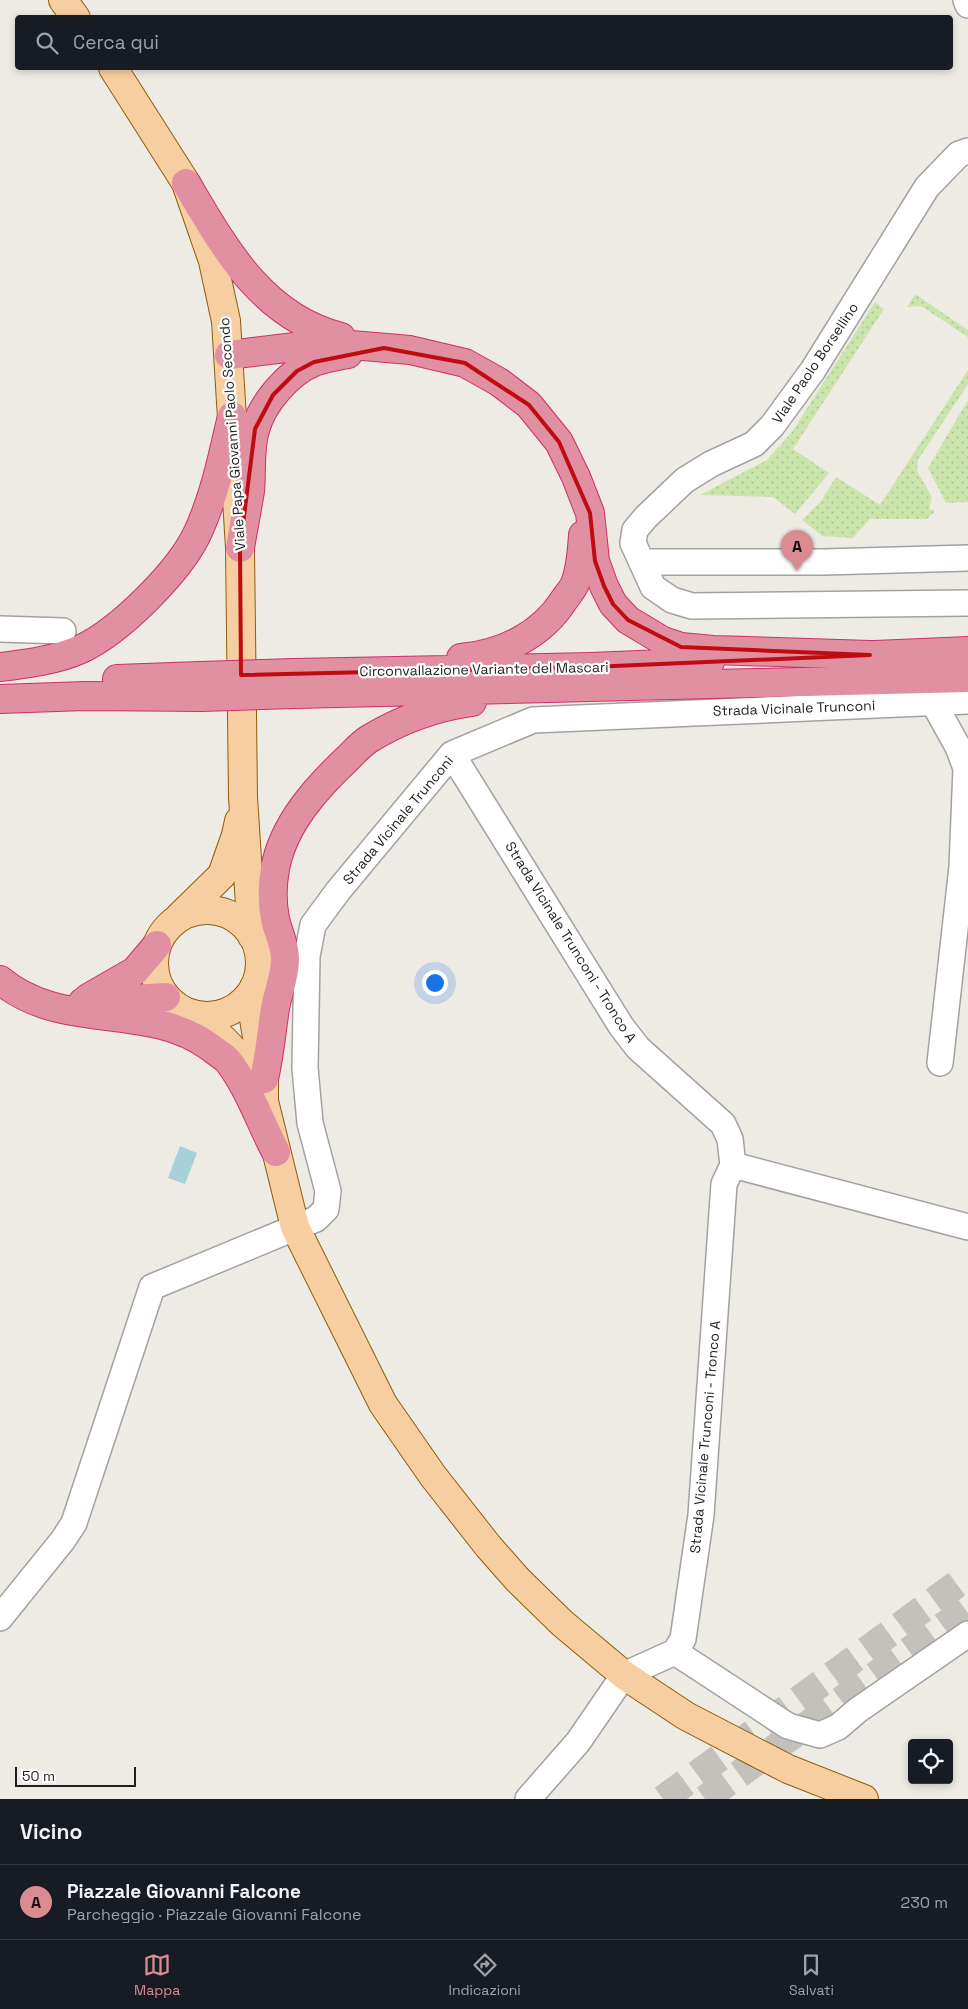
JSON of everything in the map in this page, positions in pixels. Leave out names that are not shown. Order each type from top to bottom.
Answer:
[{"type":"highway","points":[[186,183],[214,231],[261,293],[284,312],[320,332],[384,348]]},
{"type":"highway","points":[[230,355],[328,343],[410,350],[465,363],[514,393],[540,417],[559,442],[576,477],[590,514],[595,561],[604,586],[613,604],[628,620],[663,641],[681,647],[870,655]]},
{"type":"highway","points":[[240,548],[250,489],[250,458],[255,429],[273,395],[297,371],[314,362],[384,348]]},
{"type":"highway","points":[[0,667],[28,664],[81,649],[125,619],[168,578],[197,534],[216,484],[232,416]]},
{"type":"highway","points":[[295,684],[480,656],[524,640],[555,615],[576,583],[583,537],[581,494]]},
{"type":"highway","name":"Circonvallazione Variante del Mascari","points":[[0,700],[85,696],[200,687],[295,684],[591,667],[963,650]]},
{"type":"highway","name":"Circonvallazione Variante del Mascari","points":[[295,684],[597,687],[968,678]]},
{"type":"highway","name":"Circonvallazione Variante del Mascari","points":[[0,682],[200,687]]},
{"type":"highway","points":[[264,1090],[274,1014],[284,974],[285,957],[275,920],[273,901],[275,869],[288,832],[304,805],[326,778],[368,740],[420,714],[459,704],[597,687]]},
{"type":"highway","points":[[0,716],[85,696]]},
{"type":"highway","points":[[79,1002],[100,993],[135,971],[157,945]]},
{"type":"highway","points":[[5,984],[56,1000],[79,1002],[166,997]]},
{"type":"highway","points":[[5,984],[46,1006],[76,1013],[160,1023],[198,1039],[227,1060],[246,1090],[276,1152]]},
{"type":"main road","points":[[63,0],[74,15]]},
{"type":"main road","points":[[82,0],[89,15]]},
{"type":"main road","name":"Viale Papa Giovanni Paolo Secondo","points":[[113,70],[186,183],[220,291],[226,321],[230,355],[240,548],[243,797],[252,936]]},
{"type":"main road","name":"Viale Papa Giovanni Paolo Secondo","points":[[178,919],[222,875],[236,835],[243,797]]},
{"type":"main road","points":[[264,1090],[239,1055],[214,1030],[193,1014],[178,1008],[166,997],[156,978],[154,956],[157,945],[169,926],[178,919],[200,910],[225,913],[245,926],[252,936],[260,961],[254,987],[252,1013],[276,1152],[295,1227],[383,1404],[434,1476],[488,1546],[518,1580],[562,1623],[624,1675],[686,1716],[770,1760],[864,1799]]},
{"type":"main road","points":[[193,1014],[213,1016],[230,1010],[241,1003],[254,987]]},
{"type":"street","points":[[966,0],[968,5]]},
{"type":"street","name":"Viale Paolo Borsellino","points":[[638,553],[635,530],[685,480],[711,464],[754,444],[772,426],[813,370],[927,187],[959,154],[968,151]]},
{"type":"street","name":"Viale Paolo Borsellino","points":[[638,553],[694,489],[765,454],[783,434],[822,380],[938,194],[968,161]]},
{"type":"street","points":[[968,558],[824,562],[638,553],[653,587],[672,600],[692,606],[968,603]]},
{"type":"street","points":[[0,629],[63,631]]},
{"type":"street","name":"Strada Vicinale Trunconi","points":[[295,1227],[316,1219],[326,1209],[328,1191],[310,1123],[305,1068],[307,956],[313,925],[338,891],[452,754],[533,720],[968,701]]},
{"type":"street","points":[[933,702],[958,747],[966,768],[962,867],[940,1063]]},
{"type":"street","name":"Strada Vicinale Trunconi - Tronco A","points":[[452,754],[621,1026],[638,1048],[723,1124],[730,1139],[733,1165],[724,1184],[701,1515],[684,1639],[675,1652]]},
{"type":"street","points":[[733,1165],[968,1227]]},
{"type":"street","points":[[0,1618],[64,1540],[74,1523],[152,1287],[295,1227]]},
{"type":"street","points":[[528,1799],[578,1742],[624,1675],[675,1652],[788,1726],[820,1735],[838,1728],[858,1710],[968,1634]]},
{"type":"highlighted area","points":[[384,348],[465,363],[529,405],[559,442],[590,513],[595,561],[604,586],[613,604],[628,620],[681,647],[870,655],[591,667],[241,675],[240,548],[255,429],[273,395],[297,371],[314,362]]},
{"type":"green space","points":[[915,294],[968,330],[968,337],[921,306],[907,307]]},
{"type":"green space","points":[[875,302],[884,309],[793,449],[829,473],[795,514],[773,497],[700,495],[767,460],[792,432]]},
{"type":"green space","points":[[968,370],[968,384],[918,460],[917,471],[932,497],[929,509],[935,511],[927,519],[870,519],[853,538],[822,536],[802,520],[821,501],[836,477],[880,505]]},
{"type":"green space","points":[[968,400],[968,502],[946,503],[928,468]]},
{"type":"water","points":[[180,1146],[197,1153],[185,1184],[168,1178]]},
{"type":"tunnel","points":[[663,1799],[968,1576]]},
{"type":"tunnel","points":[[705,1799],[968,1608]]},
{"type":"place","name":"Piazzale Giovanni Falcone","points":[[797,571]]}]
